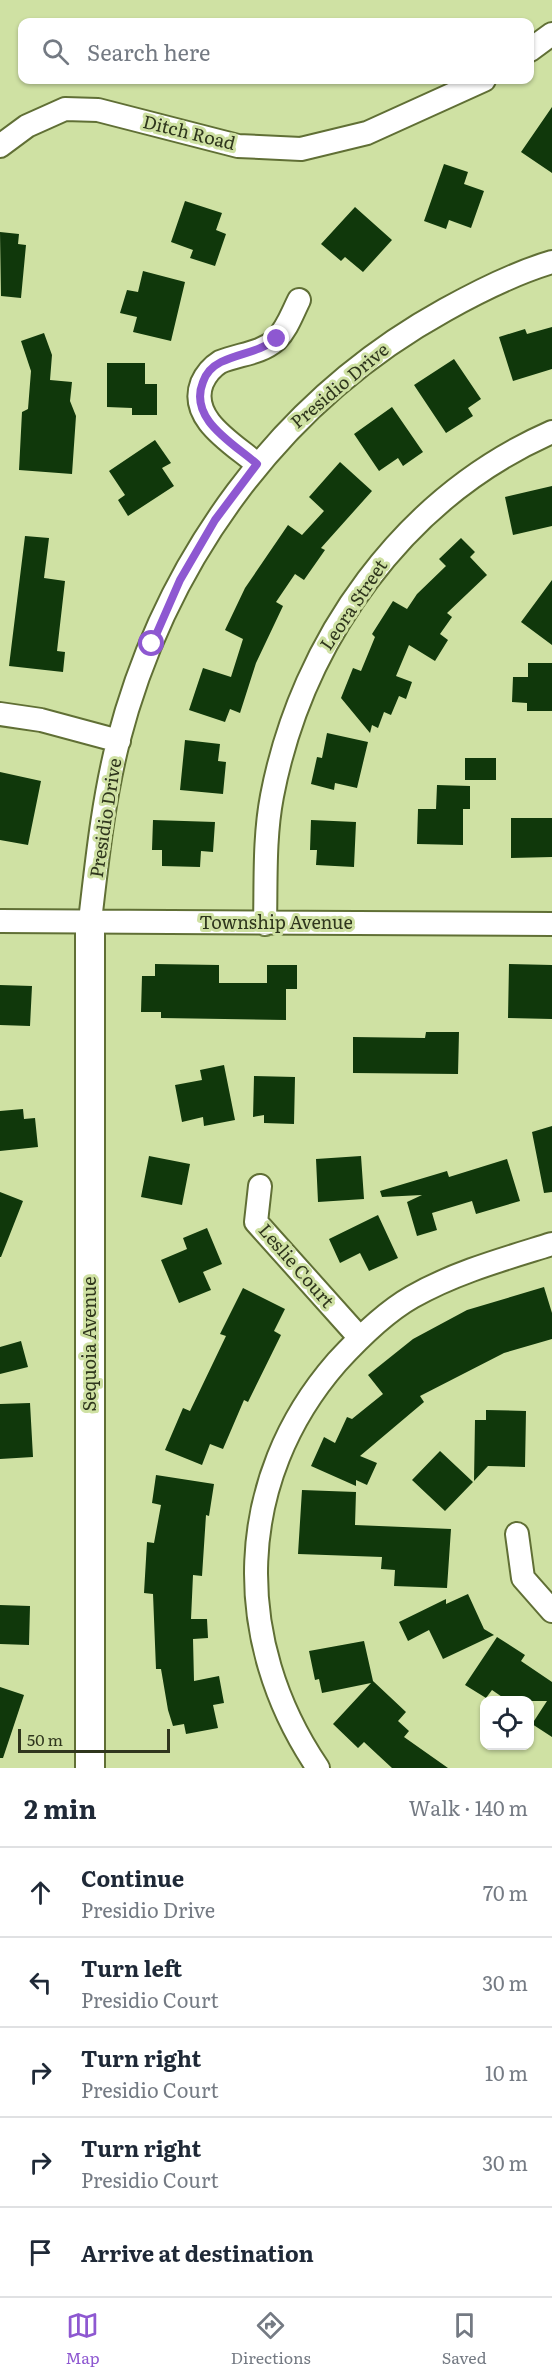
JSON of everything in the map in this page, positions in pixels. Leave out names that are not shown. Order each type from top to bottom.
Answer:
[{"type":"street","points":[[534,47],[552,34]]},
{"type":"street","name":"Ditch Road","points":[[0,146],[27,126],[65,109],[98,110],[237,146],[301,149],[367,133],[475,84]]},
{"type":"street","name":"Presidio Drive","points":[[90,921],[100,829],[119,741],[152,644],[180,580],[215,520],[257,464],[306,411],[361,364],[411,329],[480,291],[552,262]]},
{"type":"street","points":[[257,464],[210,423],[200,409],[201,387],[212,368],[221,362],[249,354],[277,339],[286,328],[299,300]]},
{"type":"street","name":"Leora Street","points":[[265,924],[267,845],[272,798],[284,744],[306,682],[334,628],[372,572],[417,523],[459,487],[492,464],[552,432]]},
{"type":"street","points":[[0,714],[41,720],[119,741]]},
{"type":"street","name":"Township Avenue","points":[[0,921],[552,924]]},
{"type":"street","name":"Sequoia Avenue","points":[[90,921],[90,1768]]},
{"type":"street","name":"Leslie Court","points":[[260,1186],[256,1222],[359,1337]]},
{"type":"street","points":[[318,1768],[295,1731],[278,1695],[266,1658],[255,1592],[259,1527],[267,1488],[294,1422],[314,1389],[359,1337],[411,1298],[470,1269],[552,1244]]},
{"type":"street","points":[[517,1534],[523,1578],[552,1611]]},
{"type":"building","points":[[552,107],[552,173],[521,152]]},
{"type":"building","points":[[444,164],[468,172],[464,184],[484,191],[471,228],[449,220],[446,229],[424,221]]},
{"type":"building","points":[[185,201],[222,213],[216,230],[226,234],[215,266],[190,258],[193,250],[171,242]]},
{"type":"building","points":[[355,207],[392,240],[363,272],[345,257],[341,261],[321,244]]},
{"type":"building","points":[[0,232],[19,234],[18,244],[26,245],[21,298],[1,296]]},
{"type":"building","points":[[143,271],[185,282],[171,341],[133,332],[137,317],[120,313],[127,290],[138,292]]},
{"type":"building","points":[[552,327],[552,369],[513,381],[499,337],[525,329],[527,334]]},
{"type":"building","points":[[44,333],[52,355],[50,380],[72,382],[70,401],[76,416],[72,474],[19,470],[22,412],[28,409],[31,371],[21,341]]},
{"type":"building","points":[[454,359],[481,399],[468,408],[473,416],[446,433],[414,385]]},
{"type":"building","points":[[107,363],[145,363],[145,384],[157,384],[157,415],[132,415],[132,408],[107,407]]},
{"type":"building","points":[[392,407],[423,452],[403,466],[398,458],[379,471],[354,434]]},
{"type":"building","points":[[155,440],[171,463],[162,468],[174,486],[128,516],[118,500],[125,495],[109,471]]},
{"type":"building","points":[[340,462],[372,491],[321,548],[325,550],[304,580],[295,574],[276,602],[283,606],[256,663],[240,713],[230,709],[225,722],[189,710],[203,668],[231,677],[243,639],[225,630],[245,588],[288,525],[302,535],[324,511],[309,497]]},
{"type":"building","points":[[552,486],[552,526],[513,535],[505,497]]},
{"type":"building","points":[[25,536],[49,538],[44,578],[65,581],[57,651],[65,652],[63,672],[9,666]]},
{"type":"building","points":[[461,538],[475,552],[470,557],[487,575],[447,613],[452,617],[440,634],[448,640],[435,661],[409,645],[396,676],[412,682],[406,699],[399,696],[391,715],[384,712],[378,728],[372,725],[370,733],[341,698],[353,668],[361,671],[375,637],[372,634],[393,601],[407,609],[417,594],[446,566],[439,559]]},
{"type":"building","points":[[552,580],[552,645],[521,622]]},
{"type":"building","points":[[528,663],[552,663],[552,711],[527,711],[527,703],[512,702],[513,677],[528,677]]},
{"type":"building","points":[[327,733],[368,742],[357,788],[335,783],[334,790],[311,784],[317,757],[322,758]]},
{"type":"building","points":[[185,740],[220,744],[218,761],[226,762],[223,794],[180,790]]},
{"type":"building","points":[[465,758],[496,758],[496,780],[465,780]]},
{"type":"building","points":[[0,772],[41,781],[28,845],[0,840]]},
{"type":"building","points":[[437,785],[470,786],[470,809],[463,809],[463,845],[417,844],[418,809],[436,809]]},
{"type":"building","points":[[511,818],[552,818],[552,857],[511,858]]},
{"type":"building","points":[[153,820],[215,822],[213,852],[201,851],[200,867],[162,866],[162,850],[152,850]]},
{"type":"building","points":[[311,820],[356,822],[354,867],[316,865],[317,850],[310,850]]},
{"type":"building","points":[[155,964],[219,965],[219,983],[267,983],[267,965],[297,965],[297,989],[286,989],[286,1020],[161,1018],[161,1012],[141,1012],[142,976],[155,976]]},
{"type":"building","points":[[509,964],[552,965],[552,1019],[508,1018]]},
{"type":"building","points":[[0,985],[32,986],[30,1026],[0,1025]]},
{"type":"building","points":[[426,1032],[459,1032],[458,1074],[353,1073],[353,1037],[425,1038]]},
{"type":"building","points":[[224,1065],[235,1120],[204,1126],[203,1117],[182,1122],[175,1085],[202,1080],[200,1070]]},
{"type":"building","points":[[254,1076],[295,1077],[294,1124],[264,1123],[264,1115],[253,1117]]},
{"type":"building","points":[[23,1109],[24,1119],[35,1118],[38,1147],[0,1151],[0,1111]]},
{"type":"building","points":[[552,1126],[552,1192],[544,1193],[532,1132]]},
{"type":"building","points":[[149,1156],[190,1164],[182,1205],[141,1197]]},
{"type":"building","points":[[361,1156],[364,1199],[318,1202],[316,1159]]},
{"type":"building","points":[[507,1159],[520,1201],[476,1214],[472,1201],[432,1213],[437,1230],[417,1236],[407,1202],[422,1195],[382,1197],[380,1191],[447,1171],[449,1177]]},
{"type":"building","points":[[0,1192],[23,1201],[1,1257],[0,1257]]},
{"type":"building","points":[[378,1215],[398,1258],[369,1271],[360,1253],[340,1263],[329,1239]]},
{"type":"building","points":[[207,1228],[222,1264],[203,1272],[211,1290],[179,1303],[161,1260],[187,1249],[183,1238]]},
{"type":"building","points":[[544,1287],[552,1313],[552,1339],[504,1353],[420,1396],[424,1402],[360,1456],[377,1463],[367,1485],[356,1480],[356,1486],[311,1466],[324,1437],[335,1443],[347,1417],[352,1419],[383,1394],[368,1375],[413,1339],[467,1310]]},
{"type":"building","points":[[243,1288],[285,1309],[274,1331],[281,1335],[248,1402],[244,1400],[223,1449],[210,1444],[202,1465],[165,1450],[183,1408],[190,1411],[226,1336],[220,1334]]},
{"type":"building","points":[[21,1341],[28,1367],[0,1374],[0,1347]]},
{"type":"building","points":[[30,1403],[33,1457],[0,1459],[0,1404]]},
{"type":"building","points":[[486,1410],[526,1411],[525,1467],[488,1466],[474,1481],[475,1420],[486,1420]]},
{"type":"building","points":[[440,1451],[473,1482],[445,1511],[412,1480]]},
{"type":"building","points":[[156,1475],[214,1484],[209,1516],[206,1515],[202,1576],[193,1575],[191,1619],[207,1619],[208,1638],[193,1639],[194,1681],[219,1676],[224,1703],[213,1705],[218,1728],[186,1734],[184,1724],[173,1726],[168,1710],[161,1669],[156,1669],[153,1594],[144,1593],[147,1542],[154,1543],[161,1505],[152,1503]]},
{"type":"building","points":[[302,1490],[356,1492],[355,1525],[451,1529],[447,1588],[394,1586],[395,1570],[381,1569],[382,1557],[298,1554]]},
{"type":"building","points":[[468,1594],[484,1629],[494,1635],[443,1659],[429,1630],[408,1641],[399,1622],[446,1599],[446,1604]]},
{"type":"building","points":[[0,1605],[30,1606],[29,1645],[0,1644]]},
{"type":"building","points":[[497,1637],[525,1655],[521,1661],[552,1682],[552,1737],[534,1725],[534,1721],[547,1701],[534,1701],[534,1696],[501,1696],[492,1690],[488,1696],[483,1696],[465,1685]]},
{"type":"building","points":[[364,1641],[373,1681],[406,1712],[398,1721],[409,1731],[404,1737],[448,1768],[392,1768],[364,1742],[358,1748],[333,1724],[371,1683],[322,1693],[319,1679],[315,1680],[309,1651]]},
{"type":"building","points":[[0,1687],[24,1695],[3,1758],[0,1758]]},
{"type":"route","points":[[152,644],[180,580],[215,520],[257,464],[210,423],[200,409],[199,397],[205,376],[221,362],[249,354],[277,339]]}]
